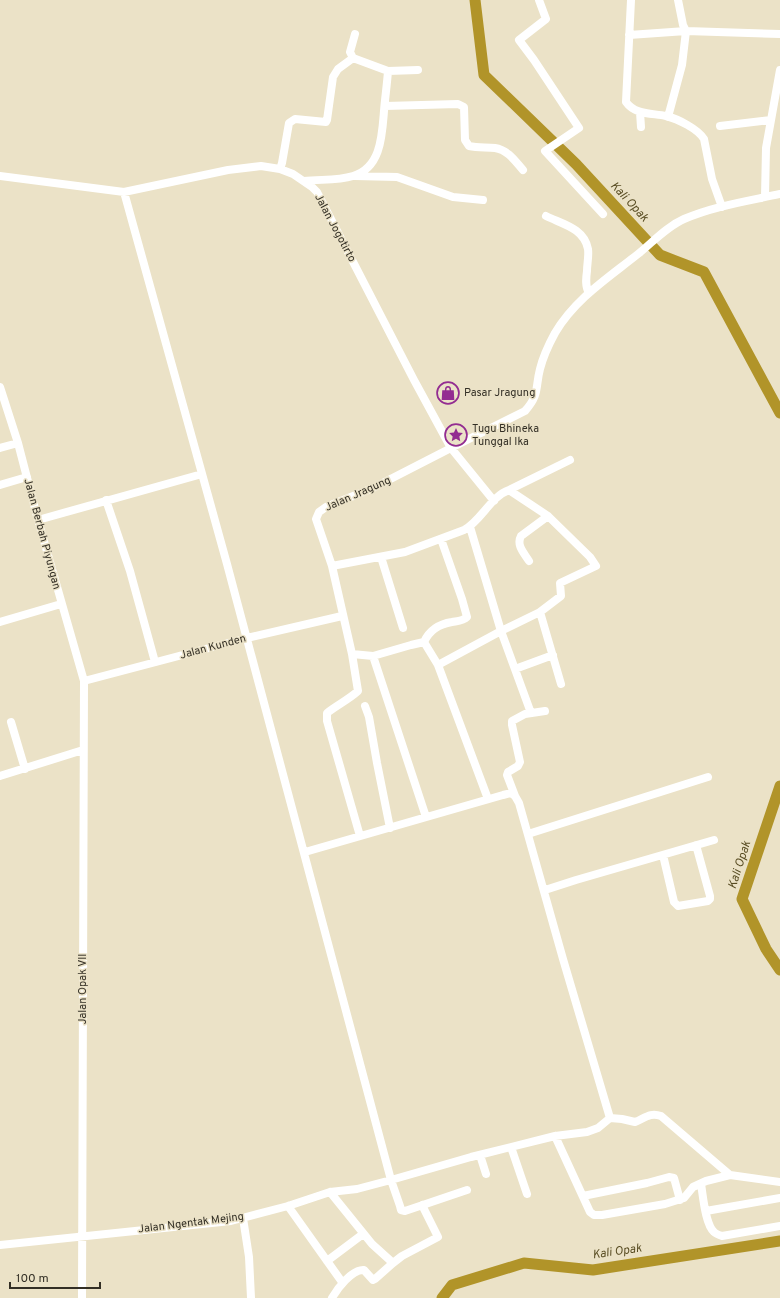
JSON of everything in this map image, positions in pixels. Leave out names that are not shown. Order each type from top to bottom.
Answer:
[{"type":"street","points":[[539,0],[546,20],[519,40],[579,128],[545,151],[603,214]]},
{"type":"street","points":[[631,0],[626,102],[630,108],[640,112],[668,117],[696,129],[704,139],[712,179],[722,207]]},
{"type":"street","points":[[668,117],[682,65],[686,31],[683,25],[678,0]]},
{"type":"street","points":[[629,35],[686,31],[780,34]]},
{"type":"street","points":[[355,34],[350,52],[353,58],[388,71],[418,70]]},
{"type":"street","points":[[280,169],[289,124],[295,119],[326,122],[333,77],[338,69],[353,58]]},
{"type":"street","points":[[765,197],[766,148],[771,120],[777,109],[780,70]]},
{"type":"street","points":[[354,176],[368,168],[378,152],[382,140],[388,71]]},
{"type":"street","points":[[385,106],[458,104],[464,107],[465,140],[469,146],[496,148],[502,150],[511,156],[522,170]]},
{"type":"street","points":[[640,112],[641,127]]},
{"type":"street","points":[[720,126],[771,120]]},
{"type":"street","name":"Jalan Jogotirto","points":[[0,176],[124,192],[228,170],[261,166],[280,169],[293,174],[304,181],[317,192],[450,448],[494,501]]},
{"type":"street","points":[[304,181],[354,176],[397,177],[453,197],[483,200]]},
{"type":"street","points":[[317,192],[328,179]]},
{"type":"street","points":[[124,192],[247,638],[401,1210],[405,1211],[467,1190]]},
{"type":"street","name":"Jalan Jragung","points":[[360,836],[327,721],[327,713],[350,699],[358,691],[352,654],[342,616],[332,566],[316,519],[319,512],[326,507],[378,486],[525,411],[533,402],[536,395],[540,369],[545,353],[555,333],[568,314],[589,292],[638,254],[662,232],[682,220],[699,213],[780,194]]},
{"type":"street","points":[[546,216],[576,230],[581,234],[588,249],[586,281],[589,292]]},
{"type":"street","name":"Jalan Berbah Piyungan","points":[[0,387],[18,443],[38,520],[84,681]]},
{"type":"street","points":[[0,448],[18,443]]},
{"type":"street","points":[[332,566],[405,552],[470,527],[494,501],[506,491],[570,460]]},
{"type":"street","points":[[38,520],[202,474]]},
{"type":"street","points":[[0,485],[27,477]]},
{"type":"street","points":[[438,665],[540,612],[561,596],[560,583],[596,566],[590,557],[548,516],[509,490]]},
{"type":"street","points":[[106,500],[130,571],[155,662]]},
{"type":"street","points":[[529,561],[519,544],[521,536],[548,516]]},
{"type":"street","points":[[470,527],[501,631],[531,713]]},
{"type":"street","points":[[352,654],[373,656],[424,642],[432,631],[438,626],[463,620],[467,617],[441,539]]},
{"type":"street","points":[[382,557],[403,628]]},
{"type":"street","points":[[0,622],[62,604]]},
{"type":"street","points":[[540,612],[561,684]]},
{"type":"street","name":"Jalan Kunden","points":[[84,681],[247,638],[342,616]]},
{"type":"street","points":[[424,642],[438,665],[488,799]]},
{"type":"street","points":[[515,670],[553,655]]},
{"type":"street","points":[[373,656],[426,817]]},
{"type":"street","name":"Jalan Opak VII","points":[[82,1298],[84,681]]},
{"type":"street","points":[[365,706],[369,717],[390,828]]},
{"type":"street","points":[[545,712],[525,714],[512,722],[520,762],[518,766],[508,772],[507,775],[519,803],[610,1118],[622,1118],[635,1122],[650,1114],[661,1116],[730,1175]]},
{"type":"street","points":[[11,722],[25,769]]},
{"type":"street","points":[[0,776],[83,750]]},
{"type":"street","points":[[528,834],[708,778]]},
{"type":"street","points":[[305,852],[488,799],[511,793],[515,796]]},
{"type":"street","points":[[544,890],[714,840]]},
{"type":"street","points":[[663,855],[674,902],[678,906],[708,901],[710,900],[710,896],[696,845]]},
{"type":"street","name":"Jalan Ngentak Mejing","points":[[0,1245],[204,1224],[243,1218],[288,1206],[330,1192],[357,1188],[392,1180],[480,1155],[555,1136],[587,1132],[598,1128],[610,1118]]},
{"type":"street","points":[[555,1136],[590,1212],[594,1215],[602,1215],[680,1200],[687,1196],[693,1187],[706,1180],[730,1175],[780,1182]]},
{"type":"street","points":[[511,1147],[527,1194]]},
{"type":"street","points":[[480,1155],[486,1174]]},
{"type":"street","points":[[583,1196],[669,1177],[674,1178],[680,1200]]},
{"type":"street","points":[[701,1184],[706,1211],[713,1232],[722,1236],[780,1226]]},
{"type":"street","points":[[330,1192],[363,1234],[392,1263]]},
{"type":"street","points":[[706,1211],[780,1198]]},
{"type":"street","points":[[332,1298],[342,1282],[361,1269],[364,1270],[373,1280],[402,1256],[438,1237],[422,1205]]},
{"type":"street","points":[[288,1206],[342,1282]]},
{"type":"street","points":[[243,1218],[249,1257],[251,1298]]},
{"type":"street","points":[[327,1261],[363,1234]]},
{"type":"waterway","name":"Kali Opak","points":[[475,0],[484,75],[576,164],[660,255],[704,272],[780,413]]},
{"type":"waterway","name":"Kali Opak","points":[[780,786],[742,899],[766,949],[780,970]]},
{"type":"waterway","name":"Kali Opak","points":[[442,1298],[452,1285],[524,1263],[593,1270],[780,1241]]},
{"type":"place","name":"Pasar Jragung","points":[[448,393]]},
{"type":"place","name":"Tugu Bhineka Tunggal Ika","points":[[456,435]]}]
